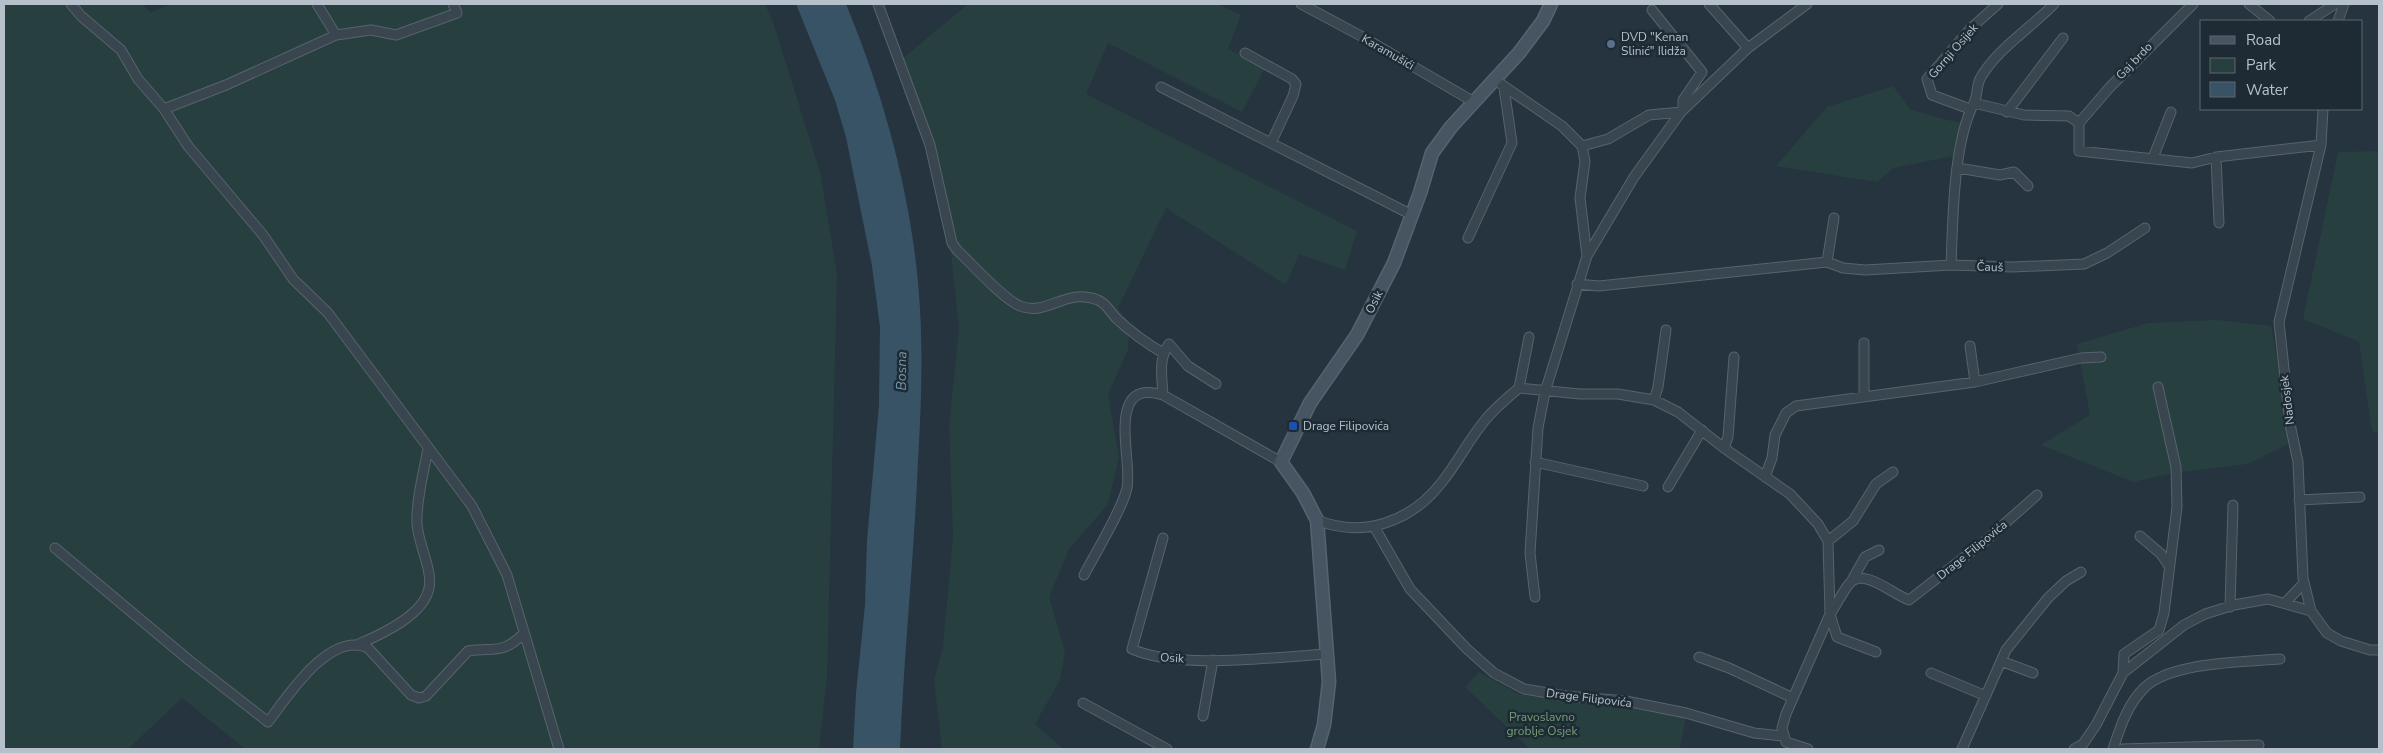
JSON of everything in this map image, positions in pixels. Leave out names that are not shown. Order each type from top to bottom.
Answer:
[{"type":"main road","name":"Osik","points":[[1281,462],[1310,403],[1356,335],[1394,262],[1412,215],[1432,153],[1474,102],[1500,84],[1543,21],[1551,4]]},
{"type":"main road","points":[[1281,462],[1303,493],[1317,520],[1328,654],[1328,704],[1317,749]]},
{"type":"street","points":[[71,4],[81,16],[121,50],[138,79],[164,109],[188,146],[263,235],[293,279],[328,313],[472,506],[507,575],[559,749]]},
{"type":"street","points":[[317,4],[336,36]]},
{"type":"street","points":[[164,109],[226,85],[336,36],[371,30],[396,35],[457,13],[453,4]]},
{"type":"street","points":[[878,4],[930,145],[952,243],[956,250],[1020,306],[1042,308],[1069,297],[1097,300],[1105,304],[1116,318],[1142,340],[1163,353]]},
{"type":"street","name":"Karamušići","points":[[1301,4],[1361,36],[1474,102]]},
{"type":"street","points":[[1709,4],[1748,48]]},
{"type":"street","points":[[1535,597],[1530,553],[1535,462],[1544,392],[1587,256],[1634,177],[1682,111],[1748,48],[1807,4]]},
{"type":"street","name":"Gornji Osijek","points":[[1972,106],[1932,95],[1926,79],[1970,29],[1998,4]]},
{"type":"street","points":[[1951,265],[1958,168],[1980,78],[1997,56],[2054,4]]},
{"type":"street","name":"Gaj brdo","points":[[2079,122],[2110,87],[2193,4]]},
{"type":"street","points":[[2249,4],[2269,20]]},
{"type":"street","points":[[2311,20],[2335,4]]},
{"type":"street","points":[[2338,20],[2344,4]]},
{"type":"street","points":[[1652,10],[1702,72],[1683,100],[1682,111]]},
{"type":"street","points":[[2007,112],[2063,38]]},
{"type":"street","points":[[1245,53],[1292,79],[1296,84],[1293,96],[1271,143]]},
{"type":"street","points":[[1500,84],[1562,126],[1582,146],[1585,161],[1580,198],[1587,256]]},
{"type":"street","points":[[1468,238],[1512,143],[1500,84]]},
{"type":"street","points":[[1161,87],[1412,215]]},
{"type":"street","points":[[1972,106],[2007,112],[2069,116],[2079,122],[2078,151],[2153,158],[2168,162],[2192,163],[2216,157],[2321,145]]},
{"type":"street","name":"Nadosjek","points":[[2323,110],[2321,145],[2279,322],[2290,424],[2298,462],[2304,583],[2311,611],[2327,633],[2348,643],[2370,650],[2379,650]]},
{"type":"street","points":[[1582,146],[1608,139],[1649,115],[1682,111]]},
{"type":"street","points":[[2153,158],[2171,112]]},
{"type":"street","points":[[2216,157],[2219,223]]},
{"type":"street","points":[[1958,168],[2000,175],[2014,172],[2028,186]]},
{"type":"street","points":[[1827,262],[1834,218]]},
{"type":"street","name":"Čauš","points":[[1577,284],[1599,286],[1827,262],[1842,268],[1865,270],[1951,265],[2013,268],[2084,264],[2107,253],[2145,228]]},
{"type":"street","points":[[1654,400],[1658,387],[1666,330]]},
{"type":"street","points":[[1317,520],[1331,526],[1375,528],[1390,522],[1424,502],[1442,483],[1485,420],[1519,388],[1529,338]]},
{"type":"street","points":[[1864,343],[1864,395]]},
{"type":"street","points":[[1163,395],[1163,353],[1169,344],[1188,366],[1216,384]]},
{"type":"street","points":[[1970,346],[1975,382]]},
{"type":"street","points":[[1724,448],[1728,437],[1734,357]]},
{"type":"street","points":[[1765,477],[1772,458],[1775,435],[1791,408],[1864,395],[1975,382],[2081,358],[2101,357]]},
{"type":"street","points":[[2074,749],[2083,744],[2096,725],[2122,673],[2124,654],[2159,630],[2164,612],[2177,508],[2176,467],[2158,386]]},
{"type":"street","points":[[1519,388],[1544,392],[1618,394],[1654,400],[1678,412],[1724,448],[1790,494],[1808,513],[1828,542],[1830,614],[1837,637],[1876,652]]},
{"type":"street","points":[[1084,574],[1127,489],[1129,472],[1124,433],[1127,410],[1132,402],[1142,393],[1151,392],[1163,395],[1281,462]]},
{"type":"street","points":[[1668,487],[1702,430]]},
{"type":"street","points":[[55,548],[190,661],[268,722],[300,681],[320,661],[337,648],[359,644],[384,633],[402,621],[421,604],[430,588],[417,523],[428,448]]},
{"type":"street","points":[[1535,462],[1643,486]]},
{"type":"street","points":[[1828,542],[1853,521],[1876,484],[1893,472]]},
{"type":"street","name":"Drage Filipovića","points":[[1850,582],[1857,580],[1873,581],[1909,600],[1985,541],[2037,495]]},
{"type":"street","points":[[2299,500],[2360,497]]},
{"type":"street","points":[[2230,607],[2233,505]]},
{"type":"street","name":"Drage Filipovića","points":[[1375,528],[1410,589],[1467,649],[1494,673],[1516,685],[1566,696],[1626,701],[1686,713],[1754,733],[1783,736],[1786,742],[1808,749]]},
{"type":"street","points":[[2140,536],[2161,554],[2169,566]]},
{"type":"street","name":"Osik","points":[[1163,538],[1132,649],[1157,658],[1213,660],[1328,654]]},
{"type":"street","points":[[1783,736],[1782,728],[1793,698],[1830,614],[1865,558],[1879,550]]},
{"type":"street","points":[[1962,749],[2006,650],[2034,613],[2066,580],[2081,572]]},
{"type":"street","points":[[2285,603],[2304,583]]},
{"type":"street","points":[[2122,673],[2184,625],[2205,614],[2268,599],[2311,611]]},
{"type":"street","points":[[359,644],[368,648],[411,695],[419,698],[426,696],[468,651],[503,649],[514,643],[524,633]]},
{"type":"street","points":[[1699,657],[1729,668],[1793,698]]},
{"type":"street","points":[[2112,749],[2129,708],[2143,689],[2165,674],[2219,664],[2280,659]]},
{"type":"street","points":[[1203,716],[1213,660]]},
{"type":"street","points":[[2001,661],[2033,672]]},
{"type":"street","points":[[1931,673],[1986,696]]},
{"type":"street","points":[[1083,703],[1167,749]]},
{"type":"street","points":[[2122,749],[2259,745]]},
{"type":"green space","points":[[4,4],[143,4],[150,13],[170,4],[765,4],[774,25],[820,172],[837,274],[827,676],[819,749],[245,749],[182,698],[128,749],[4,749]]},
{"type":"green space","points":[[968,4],[1218,4],[1241,15],[1228,49],[1265,68],[1242,112],[1108,43],[1086,94],[1357,231],[1345,270],[1299,254],[1286,285],[1166,208],[1118,308],[1130,325],[1128,350],[1108,394],[1119,457],[1108,504],[1069,549],[1049,597],[1065,652],[1060,680],[1035,724],[1063,749],[942,749],[934,680],[943,647],[953,537],[949,424],[959,329],[950,244],[931,141],[902,59]]},
{"type":"green space","points":[[1893,86],[1911,110],[1963,124],[1953,156],[1893,168],[1877,182],[1776,166],[1827,107]]},
{"type":"green space","points":[[2379,151],[2379,433],[2372,431],[2359,342],[2303,319],[2338,152]]},
{"type":"green space","points":[[2217,320],[2271,326],[2292,442],[2248,464],[2173,473],[2133,482],[2041,445],[2090,415],[2077,344],[2148,323]]},
{"type":"green space","name":"Pravoslavno groblje Osjek","points":[[1479,672],[1518,694],[1686,715],[1680,749],[1530,749],[1465,687]]},
{"type":"water","name":"Bosna","points":[[796,4],[846,4],[874,78],[885,115],[896,153],[912,231],[920,309],[921,385],[900,749],[853,749],[856,693],[865,605],[867,540],[879,405],[880,327],[872,266],[846,137],[835,100]]},
{"type":"place","name":"DVD \"Kenan Slinić\" Ilidža","points":[[1611,44]]},
{"type":"place","name":"Drage Filipovića","points":[[1293,426]]}]
